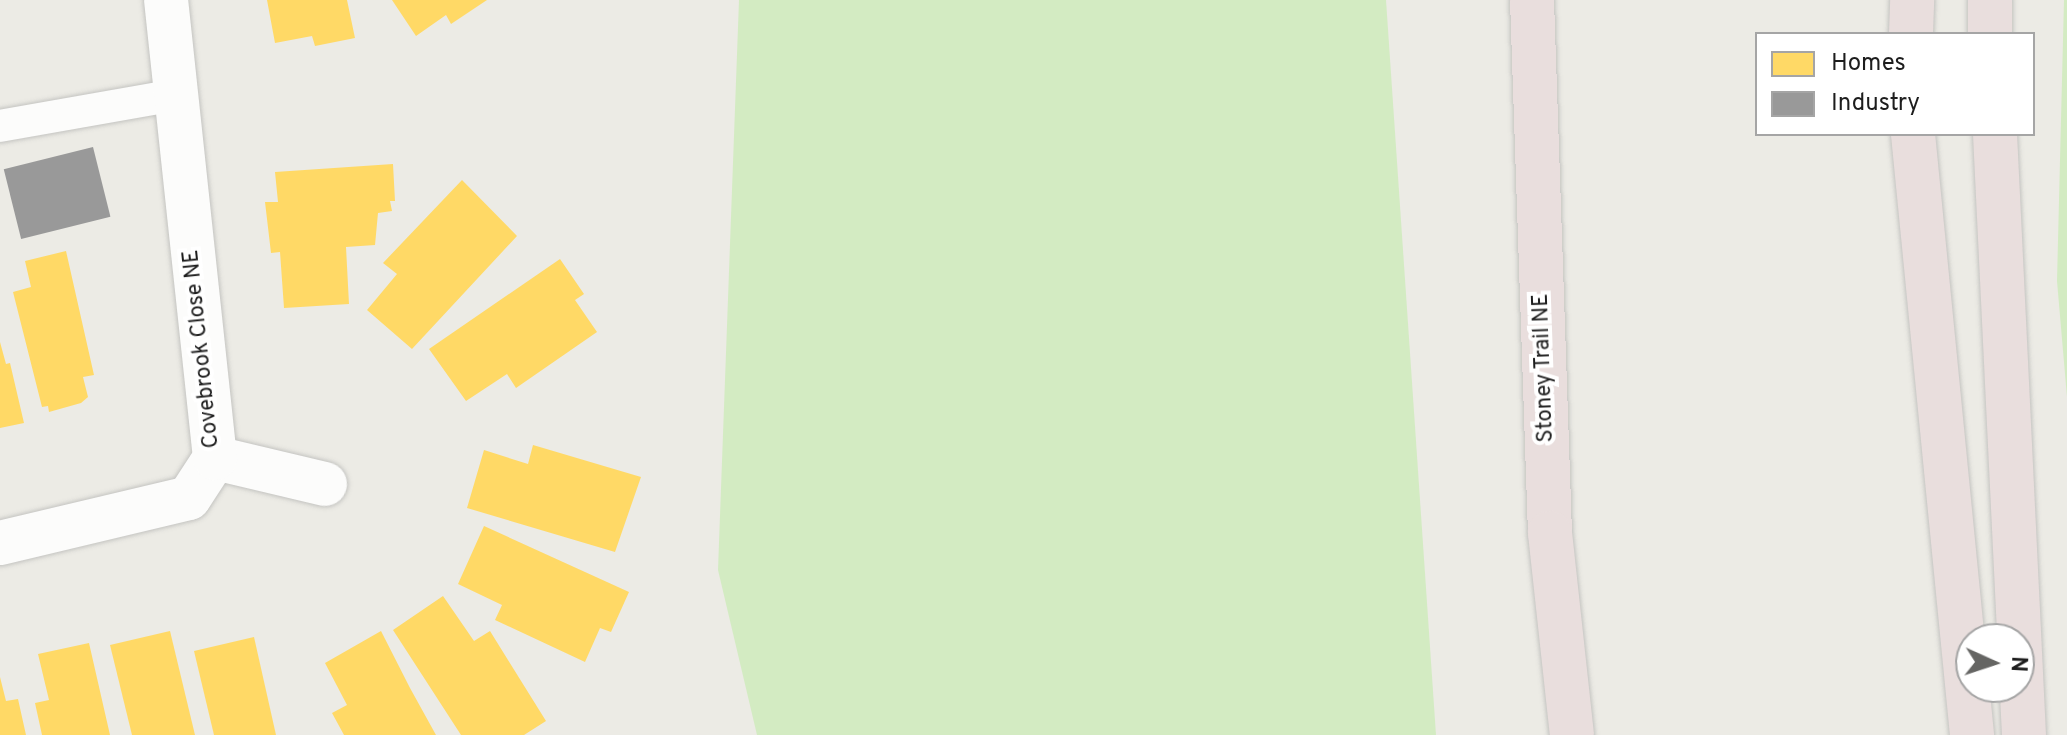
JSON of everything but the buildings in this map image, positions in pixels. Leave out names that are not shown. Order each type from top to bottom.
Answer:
[{"type":"highway","name":"Stoney Trail NE","points":[[1532,0],[1550,533],[1572,735]]},
{"type":"highway","points":[[1911,32],[1912,0]]},
{"type":"highway","points":[[1990,0],[1990,32]]},
{"type":"highway","points":[[1913,136],[1972,735]]},
{"type":"highway","points":[[1995,136],[2024,735]]},
{"type":"street","name":"Covebrook Close NE","points":[[0,543],[189,498],[215,458],[166,0]]},
{"type":"street","points":[[215,458],[325,484]]},
{"type":"lane","points":[[0,126],[175,95]]},
{"type":"green space","points":[[739,0],[1386,0],[1436,735],[757,735],[718,570]]},
{"type":"green space","points":[[2064,0],[2067,0],[2067,397],[2057,281]]}]
